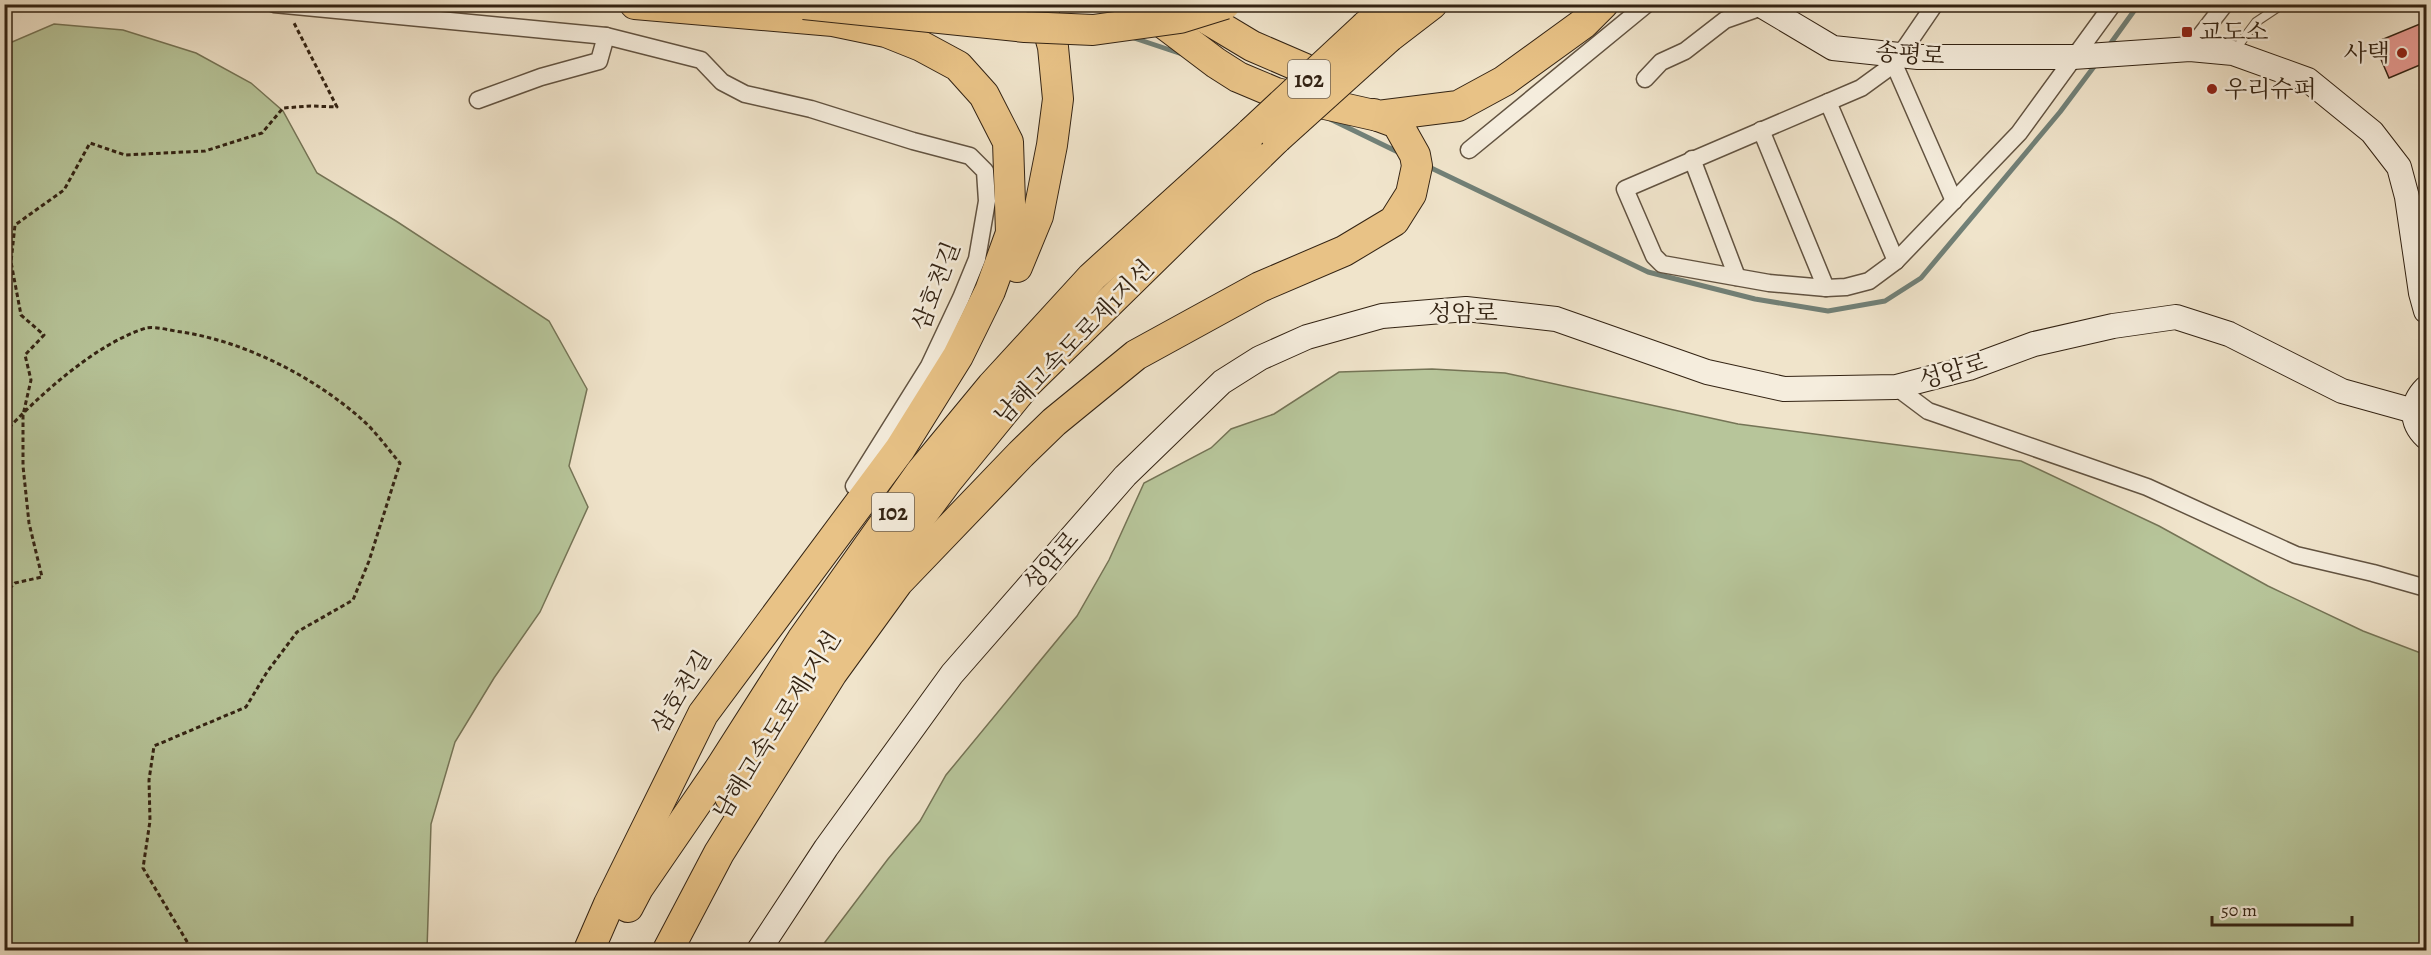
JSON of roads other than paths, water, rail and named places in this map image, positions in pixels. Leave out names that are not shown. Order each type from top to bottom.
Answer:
[{"type":"highway","points":[[589,951],[609,904],[704,714],[900,449],[958,356],[990,291],[1011,233],[1008,142],[984,95],[958,66],[921,46],[886,32],[834,21],[635,4]]},
{"type":"highway","points":[[804,4],[1025,27],[1093,30],[1180,18],[1225,4]]},
{"type":"highway","points":[[668,951],[719,853],[832,673],[897,582],[1021,454],[1054,422],[1136,355],[1260,287],[1344,250],[1394,221],[1411,194],[1418,166],[1397,123],[1378,116],[1276,93],[1238,76],[1216,63],[1138,4]]},
{"type":"highway","points":[[1182,4],[1251,46],[1303,68],[1378,116],[1458,106],[1504,81],[1584,23],[1603,4]]},
{"type":"highway","name":"남해고속도로제1지선","points":[[1377,31],[1391,4]]},
{"type":"highway","name":"남해고속도로제1지선","points":[[608,951],[638,888],[719,770],[802,640],[935,455],[992,386],[1092,277],[1264,135],[1377,31],[1432,4]]},
{"type":"highway","points":[[638,888],[690,780],[738,694],[791,617],[932,427],[987,340],[1038,216],[1052,145],[1058,99],[1053,47],[1023,6]]},
{"type":"highway","name":"남해고속도로제1지선","points":[[648,951],[714,823],[768,735],[846,617],[947,480],[1027,383],[1264,135]]},
{"type":"main road","name":"송평로","points":[[1760,6],[1833,48],[1896,59],[2073,57],[2190,49]]},
{"type":"main road","points":[[2190,49],[2232,53],[2308,80],[2372,132],[2399,167],[2408,197],[2426,310]]},
{"type":"main road","name":"성암로","points":[[759,951],[826,848],[952,674],[1125,476],[1222,382],[1260,358],[1307,337],[1382,316],[1466,309],[1556,319],[1707,372],[1784,388],[1896,387],[1969,368],[2034,344],[2113,326],[2176,316],[2229,334],[2342,391],[2414,411]]},
{"type":"main road","points":[[2427,388],[2416,402],[2414,411],[2419,430],[2427,437]]},
{"type":"street","points":[[992,4],[1023,6]]},
{"type":"street","points":[[1469,150],[1647,4]]},
{"type":"street","points":[[1935,4],[1896,59],[1861,88],[1625,189],[1654,256],[1662,264],[1769,283],[1826,288],[1846,287],[1869,281],[1896,261],[2019,133],[2113,4]]},
{"type":"street","points":[[2190,49],[2224,4]]},
{"type":"street","name":"삼호천길","points":[[280,5],[606,36],[701,60],[722,82],[745,94],[811,109],[970,156],[985,171],[987,201],[977,259],[929,366],[864,473],[735,649],[682,735],[640,812],[574,951]]},
{"type":"street","points":[[1645,79],[1655,66],[1685,51],[1725,20],[1760,6]]},
{"type":"street","points":[[478,100],[541,77],[599,61],[606,36]]},
{"type":"street","points":[[1896,59],[1954,201]]},
{"type":"street","points":[[1828,102],[1896,261]]},
{"type":"street","points":[[1761,130],[1826,288]]},
{"type":"street","points":[[1692,159],[1737,276]]},
{"type":"street","points":[[1896,387],[1928,411],[2147,487],[2296,555],[2427,588]]},
{"type":"lane","points":[[2232,53],[2256,22],[2283,4]]},
{"type":"waterway","points":[[2108,47],[2139,4]]},
{"type":"waterway","points":[[1131,37],[1182,54]]},
{"type":"waterway","points":[[1427,166],[1648,272],[1755,299],[1828,311],[1885,301],[1921,278],[2060,112],[2096,64]]},
{"type":"waterway","points":[[1330,119],[1402,154]]},
{"type":"place","name":"교도소","points":[[2187,32]]},
{"type":"place","name":"사택","points":[[2402,53]]},
{"type":"place","name":"우리슈퍼","points":[[2212,89]]}]
